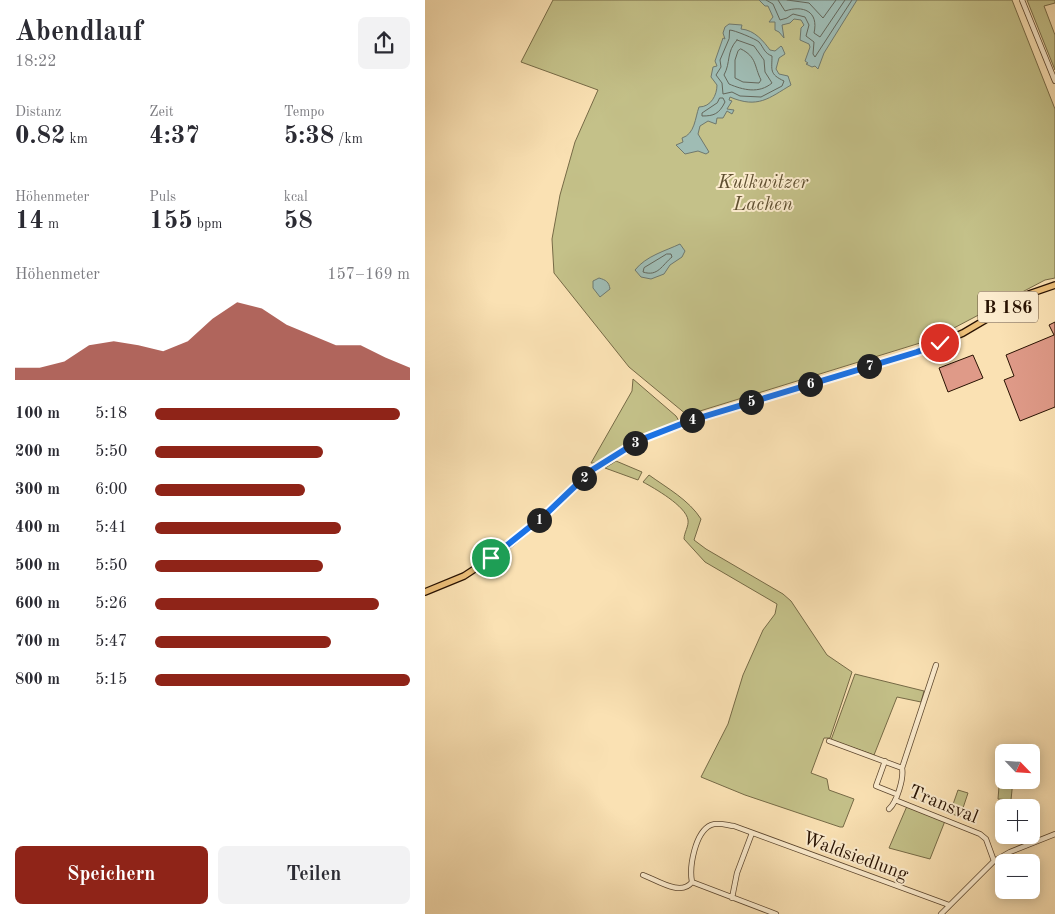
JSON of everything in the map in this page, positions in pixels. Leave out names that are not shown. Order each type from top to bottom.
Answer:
[{"type":"main road","name":"B 186","points":[[425,592],[464,576],[491,558],[546,514],[592,470],[640,440],[689,421],[924,350],[963,333],[1029,294],[1055,285]]},
{"type":"street","points":[[1022,0],[1055,81]]},
{"type":"street","name":"Transval","points":[[889,809],[896,797],[903,775],[901,768],[937,665]]},
{"type":"street","name":"Transval","points":[[829,741],[901,768]]},
{"type":"street","name":"Transval","points":[[885,761],[876,786],[896,797],[980,834],[986,839],[995,861]]},
{"type":"street","name":"Waldsiedlung","points":[[692,882],[691,862],[704,830],[718,823],[752,833],[949,904]]},
{"type":"street","points":[[731,898],[737,873],[752,833]]},
{"type":"street","points":[[1007,854],[1055,834]]},
{"type":"street","points":[[941,914],[949,904],[995,861]]},
{"type":"street","points":[[643,874],[679,890],[686,889],[692,882],[776,914]]},
{"type":"green space","name":"Kulkwitzer Lachen","points":[[553,0],[1012,0],[1055,109],[1055,278],[1045,280],[933,339],[687,415],[629,367],[554,273],[552,239],[560,195],[575,142],[598,90],[521,62]]},
{"type":"green space","points":[[1027,0],[1055,0],[1055,3],[1044,6],[1055,35],[1055,70]]},
{"type":"green space","points":[[633,379],[676,416],[679,421],[650,432],[598,463],[591,463],[632,391]]},
{"type":"green space","points":[[616,461],[642,472],[638,480],[605,468]]},
{"type":"green space","points":[[649,475],[684,500],[701,519],[694,540],[783,594],[791,601],[827,655],[852,672],[830,738],[824,738],[811,773],[827,779],[829,790],[854,799],[843,827],[745,795],[701,777],[728,724],[743,675],[763,630],[775,614],[777,604],[705,562],[684,539],[688,522],[686,515],[676,503],[643,482]]},
{"type":"green space","points":[[855,674],[924,691],[921,702],[897,697],[874,755],[831,740]]},
{"type":"green space","points":[[999,789],[1012,789],[1011,799],[998,799]]},
{"type":"green space","points":[[958,790],[968,793],[960,817],[950,813]]},
{"type":"green space","points":[[907,806],[945,821],[930,859],[889,848]]},
{"type":"water","points":[[759,0],[857,0],[824,53],[818,69],[815,66],[812,67],[806,64],[808,63],[805,61],[810,47],[809,44],[800,40],[801,28],[804,25],[801,20],[794,19],[790,23],[782,25],[784,38],[775,30],[775,22],[769,22],[773,17],[768,6],[765,6]]},
{"type":"water","points":[[729,24],[742,25],[741,29],[755,34],[770,50],[775,51],[781,46],[785,54],[779,58],[776,69],[779,74],[788,76],[791,85],[769,98],[756,102],[748,102],[730,97],[729,100],[732,101],[727,109],[734,110],[732,114],[727,111],[723,118],[717,118],[716,124],[708,121],[700,126],[698,134],[709,152],[706,154],[698,151],[685,154],[676,145],[683,142],[682,138],[690,133],[699,107],[710,103],[716,93],[717,85],[711,77],[713,67],[717,66],[715,61],[723,38],[725,39],[723,33],[725,27]]},
{"type":"water","points":[[680,244],[685,251],[682,257],[670,265],[664,274],[651,279],[641,277],[635,270],[650,257]]},
{"type":"water","points":[[599,278],[607,282],[610,289],[600,297],[593,288],[593,281]]},
{"type":"building","points":[[1055,322],[1055,407],[1020,421],[1004,380],[1014,376],[1006,355],[1054,335],[1049,325]]},
{"type":"building","points":[[973,355],[983,378],[948,392],[939,368]]},
{"type":"route","points":[[491,558],[546,514],[592,470],[640,440],[689,421],[917,352],[940,343]]}]
